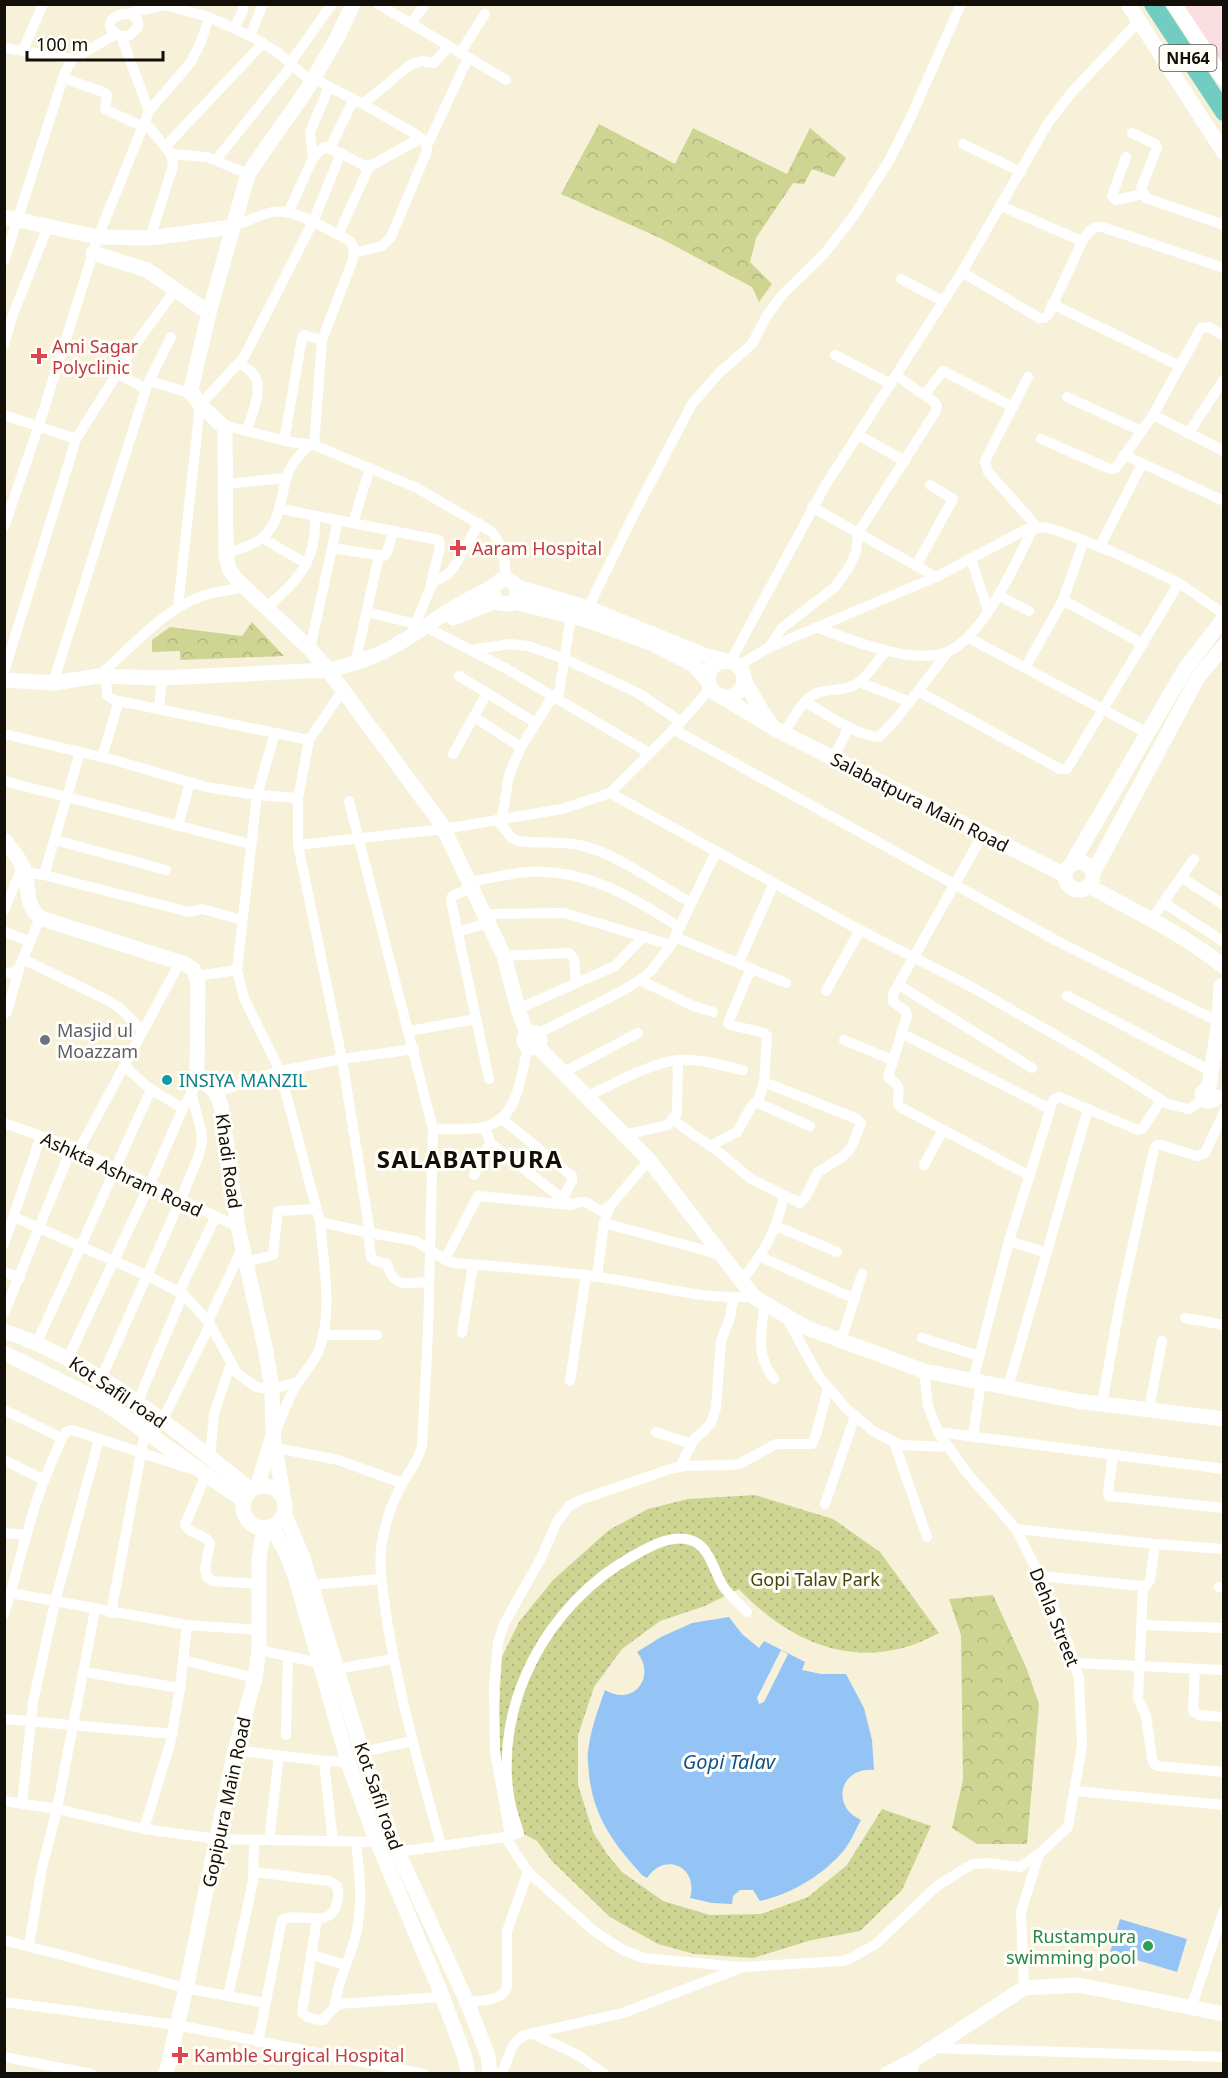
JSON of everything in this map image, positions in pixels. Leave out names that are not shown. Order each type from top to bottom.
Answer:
[{"type":"highway","name":"NH64","points":[[1152,4],[1224,112]]},
{"type":"highway","name":"NH64","points":[[1166,4],[1224,93]]},
{"type":"street","points":[[23,51],[43,4]]},
{"type":"street","points":[[149,111],[118,35],[110,22],[121,8],[165,4],[209,17],[250,36],[277,52],[313,80],[358,101],[424,142],[427,151],[391,237],[382,246],[354,253]]},
{"type":"street","points":[[234,28],[243,11],[243,4]]},
{"type":"street","points":[[250,36],[263,4]]},
{"type":"street","points":[[216,160],[291,64],[332,4]]},
{"type":"street","points":[[178,608],[195,399],[209,313],[232,227],[248,174],[313,80],[353,4]]},
{"type":"street","points":[[378,4],[506,80]]},
{"type":"street","points":[[411,24],[425,4]]},
{"type":"street","points":[[588,608],[692,404],[719,373],[752,344],[766,317],[783,294],[824,254],[853,217],[890,159],[961,4]]},
{"type":"street","points":[[1128,4],[1224,153]]},
{"type":"street","points":[[1174,4],[1224,80]]},
{"type":"street","points":[[4,261],[11,218],[63,78],[73,59],[118,35],[129,36],[136,30],[138,22],[121,8]]},
{"type":"street","points":[[288,213],[313,158],[324,147],[341,153],[364,166],[424,142],[485,14]]},
{"type":"street","points":[[4,527],[39,426],[98,237],[149,111],[191,62],[209,17]]},
{"type":"street","points":[[731,663],[812,507],[962,272],[1048,123],[1139,21]]},
{"type":"street","points":[[168,150],[263,43]]},
{"type":"street","points":[[330,148],[358,101],[410,65],[421,61],[434,63],[449,46]]},
{"type":"street","points":[[4,48],[73,59]]},
{"type":"street","points":[[63,78],[103,92],[107,95],[105,109],[144,124],[168,150],[173,166],[150,238]]},
{"type":"street","points":[[313,158],[310,132],[329,87]]},
{"type":"street","points":[[1132,133],[1155,144],[1157,148],[1141,188],[1146,198],[1224,225]]},
{"type":"street","points":[[963,144],[1021,172]]},
{"type":"street","points":[[168,150],[216,160],[248,174]]},
{"type":"street","points":[[195,399],[239,363],[313,222],[341,153]]},
{"type":"street","points":[[1126,157],[1112,196],[1120,200],[1143,194]]},
{"type":"street","points":[[338,235],[370,165]]},
{"type":"street","points":[[1001,206],[1083,240]]},
{"type":"street","points":[[11,218],[98,237],[150,238],[232,227],[274,212],[288,213],[313,222],[350,241],[354,247],[354,253],[322,340],[312,445],[297,459],[286,478],[281,509],[270,529],[262,538],[226,554]]},
{"type":"street","points":[[4,345],[12,317],[48,226]]},
{"type":"street","points":[[962,272],[1039,318],[1044,318],[1083,240],[1095,226],[1224,268]]},
{"type":"street","points":[[93,253],[147,270],[209,313]]},
{"type":"street","points":[[901,279],[943,301]]},
{"type":"street","points":[[4,672],[76,439],[135,345],[175,290]]},
{"type":"street","points":[[1052,304],[1180,366]]},
{"type":"street","points":[[1041,439],[1110,469],[1116,468],[1153,415],[1201,328],[1209,327],[1224,336]]},
{"type":"street","points":[[284,441],[302,338],[304,335],[322,340]]},
{"type":"street","points":[[52,683],[148,385],[171,337]]},
{"type":"street","points":[[768,648],[782,628],[835,587],[856,552],[858,533],[936,411],[937,406],[925,394],[835,355]]},
{"type":"street","points":[[239,363],[254,374],[257,380],[255,408],[246,430]]},
{"type":"street","points":[[925,394],[943,370],[1013,407]]},
{"type":"street","points":[[117,374],[195,399],[223,425],[284,441],[312,445],[417,488],[479,523],[500,541],[505,554],[505,591]]},
{"type":"street","points":[[1028,377],[986,457],[986,467],[1036,528]]},
{"type":"street","points":[[1188,434],[1224,379]]},
{"type":"street","points":[[1067,397],[1141,431]]},
{"type":"street","points":[[4,415],[76,439]]},
{"type":"street","points":[[1153,415],[1224,452]]},
{"type":"street","points":[[223,425],[226,554],[229,569],[236,579],[310,649],[328,670],[444,829],[504,956],[518,1009],[532,1040],[585,1097],[649,1160],[741,1281],[759,1301],[807,1328],[924,1371],[1102,1404],[1224,1419]]},
{"type":"street","points":[[858,435],[904,460]]},
{"type":"street","points":[[1124,455],[1224,501]]},
{"type":"street","points":[[1100,546],[1142,464]]},
{"type":"street","points":[[353,523],[370,468]]},
{"type":"street","points":[[225,484],[286,478]]},
{"type":"street","points":[[916,566],[953,499],[930,484]]},
{"type":"street","points":[[812,507],[936,577]]},
{"type":"street","points":[[281,509],[439,540],[440,547],[430,588],[425,625]]},
{"type":"street","points":[[267,607],[294,583],[308,564],[316,533],[315,516]]},
{"type":"street","points":[[310,649],[338,520]]},
{"type":"street","points":[[430,588],[434,582],[447,575],[454,567],[479,523]]},
{"type":"street","points":[[806,702],[849,727],[879,737],[910,702],[948,652],[969,638],[998,595],[1036,528]]},
{"type":"street","points":[[713,689],[710,671],[714,666],[731,663],[877,604],[936,577],[1027,529],[1056,530],[1100,546],[1179,583],[1224,616],[1185,669],[1069,869],[1065,879],[1071,887],[1080,890],[1091,880],[1198,677],[1224,646]]},
{"type":"street","points":[[332,548],[387,555],[393,531]]},
{"type":"street","points":[[262,538],[308,564]]},
{"type":"street","points":[[1025,668],[1063,600],[1084,540]]},
{"type":"street","points":[[355,664],[379,555]]},
{"type":"street","points":[[971,559],[988,610]]},
{"type":"street","points":[[918,691],[1060,769],[1067,769],[1179,583]]},
{"type":"street","points":[[102,676],[147,632],[178,608],[206,595],[246,587]]},
{"type":"street","points":[[4,680],[52,683],[102,676],[162,678],[328,670],[374,657],[409,639],[425,625],[450,619],[505,591],[588,608],[704,655],[731,663],[744,674],[743,686],[730,697],[713,689],[694,666],[680,657],[651,644],[505,591]]},
{"type":"street","points":[[998,595],[1029,611]]},
{"type":"street","points":[[1063,600],[1143,644]]},
{"type":"street","points":[[368,612],[425,625],[649,753]]},
{"type":"street","points":[[571,616],[565,659],[556,698],[521,747],[508,775],[500,819],[512,838],[518,841],[576,844],[594,849],[639,871],[690,902]]},
{"type":"street","points":[[816,627],[886,651],[933,655],[948,652]]},
{"type":"street","points":[[969,638],[1149,734]]},
{"type":"street","points":[[471,650],[510,644],[528,646],[565,659],[638,693],[677,725],[955,885],[1057,941],[1221,1023]]},
{"type":"street","points":[[744,681],[763,714],[779,731],[806,702],[818,693],[848,688],[859,682],[886,651]]},
{"type":"street","points":[[102,676],[107,695],[114,700],[309,740]]},
{"type":"street","points":[[459,676],[536,723]]},
{"type":"street","points":[[159,709],[162,678]]},
{"type":"street","points":[[859,682],[910,702]]},
{"type":"street","points":[[298,845],[444,829],[562,809],[610,793],[713,689]]},
{"type":"street","name":"Salabatpura Main Road","points":[[713,689],[779,731],[833,759],[983,834],[1069,869]]},
{"type":"street","points":[[343,690],[309,740],[298,798],[298,845],[342,1059],[371,1257],[387,1264],[393,1279],[404,1283],[429,1282]]},
{"type":"street","points":[[453,754],[487,693]]},
{"type":"street","points":[[102,757],[119,700]]},
{"type":"street","points":[[474,717],[521,747]]},
{"type":"street","points":[[833,759],[849,727]]},
{"type":"street","points":[[250,1493],[270,1486],[276,1490],[284,1507],[277,1523],[268,1527],[258,1527],[244,1514],[250,1493],[275,1442],[298,1382],[311,1366],[320,1349],[327,1310],[320,1222],[280,1071],[244,998],[237,970],[257,795],[275,733]]},
{"type":"street","points":[[4,734],[102,757],[223,791],[298,798]]},
{"type":"street","points":[[44,875],[80,752]]},
{"type":"street","points":[[4,781],[250,844]]},
{"type":"street","points":[[178,826],[190,783]]},
{"type":"street","points":[[610,793],[860,930],[968,985],[1168,1104],[1189,1109],[1213,1090],[1224,1038]]},
{"type":"street","points":[[349,801],[433,1130],[428,1333],[422,1446],[417,1461],[402,1483],[383,1536],[381,1579],[393,1659],[412,1741],[441,1845]]},
{"type":"street","points":[[983,834],[892,999],[906,1011],[907,1016],[888,1077],[899,1086],[898,1104],[900,1107],[1030,1176]]},
{"type":"street","points":[[4,840],[23,870],[32,910],[40,918],[180,962],[190,967],[196,976],[197,1071],[200,1078],[190,1093],[68,1358]]},
{"type":"street","points":[[55,840],[166,870]]},
{"type":"street","points":[[433,1130],[489,1126],[501,1118],[513,1103],[532,1040],[640,980],[651,971],[675,936],[716,852]]},
{"type":"street","points":[[1151,920],[1194,859]]},
{"type":"street","points":[[1069,869],[1081,861],[1089,865],[1091,880],[1208,955],[1222,974],[1221,1023],[1213,1090]]},
{"type":"street","points":[[23,870],[189,912],[202,909],[242,920]]},
{"type":"street","points":[[4,910],[23,870]]},
{"type":"street","points":[[489,1079],[451,898],[471,885],[521,872],[571,875],[596,882],[638,900],[675,936],[786,983]]},
{"type":"street","points":[[1181,877],[1224,905]]},
{"type":"street","points":[[739,962],[774,883]]},
{"type":"street","points":[[1164,903],[1224,942]]},
{"type":"street","points":[[457,932],[486,918],[564,913],[644,936],[675,936]]},
{"type":"street","points":[[4,1014],[7,1012],[21,964],[40,918]]},
{"type":"street","points":[[825,991],[860,930]]},
{"type":"street","points":[[4,931],[30,942]]},
{"type":"street","points":[[518,1009],[615,966],[644,936]]},
{"type":"street","points":[[504,956],[569,953],[573,959],[576,982]]},
{"type":"street","points":[[4,1313],[75,1148],[125,1065],[180,962]]},
{"type":"street","points":[[4,972],[14,973],[21,964]]},
{"type":"street","points":[[21,964],[107,1000],[120,1008],[143,1030]]},
{"type":"street","points":[[711,1146],[737,1132],[756,1102],[764,1082],[767,1036],[764,1033],[728,1023],[751,968]]},
{"type":"street","points":[[196,976],[237,970]]},
{"type":"street","points":[[640,980],[693,1006],[713,1012]]},
{"type":"street","points":[[899,985],[1032,1068]]},
{"type":"street","points":[[1067,996],[1213,1090]]},
{"type":"street","points":[[409,1031],[476,1019]]},
{"type":"street","points":[[562,1073],[638,1033]]},
{"type":"street","points":[[901,1033],[1050,1109]]},
{"type":"street","points":[[843,1040],[892,1060]]},
{"type":"street","points":[[217,1092],[280,1071],[414,1049]]},
{"type":"street","points":[[585,1097],[653,1066],[678,1060],[744,1070]]},
{"type":"street","points":[[624,1135],[668,1125],[673,1120],[677,1113],[678,1060]]},
{"type":"street","points":[[125,1065],[151,1090],[183,1108]]},
{"type":"street","name":"Khadi Road","points":[[200,1078],[217,1092],[238,1227],[272,1389],[275,1442],[284,1507]]},
{"type":"street","points":[[673,1120],[711,1146],[751,1179],[800,1203],[804,1201],[818,1172],[842,1157],[851,1148],[861,1123],[857,1119],[764,1082]]},
{"type":"street","points":[[37,1342],[151,1090]]},
{"type":"street","points":[[101,1379],[182,1199],[199,1155],[202,1140],[190,1093]]},
{"type":"street","points":[[973,1436],[979,1356],[1009,1241],[1053,1100],[1059,1097],[1138,1130],[1143,1128],[1161,1100]]},
{"type":"street","points":[[756,1102],[810,1126]]},
{"type":"street","points":[[1008,1387],[1088,1109]]},
{"type":"street","points":[[1102,1404],[1120,1303],[1154,1149],[1157,1145],[1161,1145],[1202,1156],[1224,1112]]},
{"type":"street","points":[[501,1118],[572,1176],[567,1201]]},
{"type":"street","name":"Ashkta Ashram Road","points":[[4,1123],[75,1148],[238,1227]]},
{"type":"street","points":[[483,1127],[490,1143],[567,1201]]},
{"type":"street","points":[[924,1165],[943,1130]]},
{"type":"street","points":[[4,1244],[40,1136]]},
{"type":"street","points":[[474,1175],[490,1143]]},
{"type":"street","points":[[570,1381],[604,1222],[610,1206],[649,1160]]},
{"type":"street","points":[[445,1259],[478,1196],[586,1202],[601,1211],[610,1206]]},
{"type":"street","points":[[741,1281],[761,1257],[776,1226],[784,1196]]},
{"type":"street","points":[[111,1612],[146,1432],[159,1419],[244,1254],[273,1255],[278,1211],[316,1209]]},
{"type":"street","points":[[138,1401],[181,1293],[216,1216]]},
{"type":"street","points":[[14,1217],[148,1276],[181,1293],[209,1323],[237,1373],[256,1387],[272,1389],[298,1382]]},
{"type":"street","points":[[320,1222],[416,1241],[456,1263],[591,1276],[678,1292],[759,1301]]},
{"type":"street","points":[[604,1222],[722,1255]]},
{"type":"street","points":[[776,1226],[837,1252]]},
{"type":"street","points":[[1009,1241],[1047,1253]]},
{"type":"street","points":[[761,1257],[855,1299]]},
{"type":"street","points":[[462,1333],[473,1265]]},
{"type":"street","points":[[4,1272],[20,1278]]},
{"type":"street","points":[[841,1341],[862,1274]]},
{"type":"street","points":[[680,1467],[691,1444],[711,1423],[716,1408],[721,1341],[730,1318],[733,1299]]},
{"type":"street","points":[[759,1301],[762,1361],[774,1379]]},
{"type":"street","points":[[786,1316],[810,1361],[828,1388],[873,1431],[894,1442],[912,1447],[949,1447]]},
{"type":"street","points":[[1185,1318],[1224,1325]]},
{"type":"street","name":"Kot Safil road","points":[[4,1331],[37,1342],[68,1358],[138,1401],[250,1493]]},
{"type":"street","points":[[323,1335],[377,1335]]},
{"type":"street","points":[[922,1338],[979,1356]]},
{"type":"street","points":[[1149,1409],[1162,1341]]},
{"type":"street","name":"Kot Safil road","points":[[4,1353],[103,1402],[205,1474],[250,1493]]},
{"type":"street","points":[[210,1458],[214,1414],[231,1363]]},
{"type":"street","name":"Dehla Street","points":[[924,1371],[928,1406],[938,1432],[967,1473],[1016,1529],[1040,1576],[1068,1643],[1082,1698],[1082,1746],[1068,1827],[1039,1854],[1021,1912],[1024,1988]]},
{"type":"street","points":[[828,1388],[812,1444],[776,1444],[739,1464],[680,1467],[629,1482],[569,1506],[557,1522],[541,1558],[504,1624],[498,1642],[494,1686],[495,1752],[508,1836],[528,1872],[594,1930],[635,1956],[743,1967],[833,1962],[852,1958],[876,1944],[937,1886],[956,1873],[973,1864],[981,1863],[1020,1867],[1039,1854]]},
{"type":"street","points":[[4,1410],[62,1438]]},
{"type":"street","points":[[825,1504],[855,1416]]},
{"type":"street","points":[[4,1614],[11,1593],[10,1580],[44,1480],[62,1438],[69,1430],[205,1474],[185,1525],[189,1531],[205,1537],[210,1543],[205,1569],[207,1577],[213,1581],[259,1584]]},
{"type":"street","points":[[656,1432],[691,1444]]},
{"type":"street","points":[[938,1432],[1224,1470]]},
{"type":"street","points":[[22,1803],[30,1721],[55,1602],[99,1439]]},
{"type":"street","points":[[275,1442],[338,1460],[402,1483]]},
{"type":"street","points":[[894,1442],[927,1537]]},
{"type":"street","points":[[1113,1455],[1109,1496],[1224,1508]]},
{"type":"street","points":[[4,1460],[44,1480]]},
{"type":"street","name":"Kot Safil road","points":[[284,1507],[312,1585],[362,1752],[396,1847],[467,2002],[488,2056],[490,2073]]},
{"type":"street","points":[[268,1527],[292,1569],[348,1762],[377,1842],[442,1996],[465,2057],[468,2073]]},
{"type":"street","name":"Gopipura Main Road","points":[[166,2073],[186,1988],[235,1750],[255,1678],[259,1650],[259,1559],[268,1527]]},
{"type":"street","points":[[1016,1529],[1224,1549]]},
{"type":"street","points":[[4,1533],[26,1535]]},
{"type":"street","points":[[4,1802],[57,1809],[144,1829],[217,1839],[377,1842],[396,1847],[441,1845],[508,1836],[519,1833],[510,1802],[507,1758],[509,1738],[520,1692],[545,1638],[558,1619],[592,1584],[611,1568],[640,1552],[674,1538],[686,1539],[703,1547],[722,1584],[747,1612]]},
{"type":"street","points":[[1040,1576],[1147,1585],[1150,1580],[1155,1544]]},
{"type":"street","points":[[312,1585],[381,1579]]},
{"type":"street","points":[[1143,1586],[1138,1699],[1146,1716],[1154,1764],[1224,1772]]},
{"type":"street","points":[[11,1593],[187,1625],[258,1630]]},
{"type":"street","points":[[29,1945],[42,1868],[57,1809],[95,1610]]},
{"type":"street","points":[[144,1829],[173,1734],[187,1625]]},
{"type":"street","points":[[1141,1625],[1224,1628]]},
{"type":"street","points":[[259,1650],[320,1663]]},
{"type":"street","points":[[286,1735],[288,1657]]},
{"type":"street","points":[[337,1669],[393,1659]]},
{"type":"street","points":[[183,1660],[255,1678]]},
{"type":"street","points":[[1075,1664],[1224,1670]]},
{"type":"street","points":[[1195,1669],[1193,1711],[1199,1715],[1224,1717]]},
{"type":"street","points":[[84,1672],[180,1688]]},
{"type":"street","points":[[4,1719],[173,1734]]},
{"type":"street","points":[[362,1752],[412,1741]]},
{"type":"street","points":[[235,1750],[348,1762]]},
{"type":"street","points":[[269,1840],[279,1756]]},
{"type":"street","points":[[324,1761],[333,1842]]},
{"type":"street","points":[[1074,1791],[1224,1805]]},
{"type":"street","points":[[228,1996],[254,1872],[254,1840]]},
{"type":"street","points":[[317,1918],[302,2012],[307,2017],[323,2020],[335,2006],[337,1990],[356,1934],[361,1883],[356,1843]]},
{"type":"street","points":[[254,1872],[329,1881],[337,1886],[338,1898],[333,1912],[317,1918],[291,1917],[282,1920],[258,2042]]},
{"type":"street","points":[[467,2002],[498,1998],[504,1994],[507,1987],[507,1931],[528,1872]]},
{"type":"street","points":[[1191,2008],[1224,1910]]},
{"type":"street","points":[[4,1940],[186,1988],[265,2003]]},
{"type":"street","points":[[312,1955],[346,1965]]},
{"type":"street","points":[[500,2073],[506,2065],[515,2041],[533,2034],[623,2013],[743,1967]]},
{"type":"street","points":[[888,2073],[914,2067],[932,2048],[1024,1988],[1077,1985],[1224,2014]]},
{"type":"street","points":[[335,2006],[347,2003],[442,1996]]},
{"type":"street","points":[[4,2002],[72,2013],[177,2025],[424,2073]]},
{"type":"street","points":[[533,2034],[576,2054],[605,2073]]},
{"type":"street","points":[[932,2048],[1224,2057]]},
{"type":"street","points":[[4,2057],[57,2070],[92,2073]]},
{"type":"shaded area","points":[[1177,5],[1223,5],[1223,75]]},
{"type":"green space","points":[[599,124],[675,164],[693,128],[787,174],[810,128],[846,158],[834,177],[812,169],[804,184],[793,183],[756,238],[750,262],[772,284],[759,302],[752,287],[660,238],[561,194]]},
{"type":"green space","points":[[252,622],[284,656],[180,660],[180,651],[152,652],[152,640],[170,627],[242,636]]},
{"type":"green space","name":"Gopi Talav Park","points":[[755,1495],[833,1519],[880,1552],[939,1633],[911,1645],[884,1652],[857,1652],[832,1648],[806,1639],[783,1626],[739,1589],[705,1606],[660,1621],[622,1649],[594,1687],[578,1735],[578,1785],[593,1832],[622,1872],[663,1901],[710,1915],[761,1914],[808,1897],[847,1865],[882,1809],[931,1826],[902,1890],[860,1931],[812,1940],[753,1958],[694,1954],[658,1944],[610,1917],[552,1861],[537,1841],[509,1826],[497,1745],[502,1657],[519,1622],[553,1580],[609,1530],[648,1509],[688,1499]]},
{"type":"green space","points":[[993,1595],[1026,1667],[1039,1704],[1027,1844],[977,1844],[952,1828],[963,1780],[961,1635],[949,1599]]},
{"type":"water","name":"Gopi Talav","points":[[729,1617],[742,1634],[759,1648],[764,1641],[805,1662],[802,1670],[821,1674],[846,1674],[864,1708],[872,1740],[874,1770],[862,1771],[853,1775],[843,1789],[845,1806],[851,1814],[861,1820],[847,1846],[837,1858],[817,1875],[783,1894],[760,1901],[753,1890],[740,1890],[733,1896],[732,1904],[712,1903],[690,1898],[690,1878],[679,1866],[663,1865],[647,1878],[642,1875],[614,1841],[595,1804],[588,1758],[592,1728],[605,1690],[625,1695],[639,1687],[643,1679],[643,1662],[637,1652],[661,1637],[692,1623]]},
{"type":"water","name":"Rustampura swimming pool","points":[[1120,1919],[1187,1939],[1177,1972],[1110,1952]]},
{"type":"pier","points":[[781,1650],[788,1654],[764,1702],[759,1704],[757,1698]]},
{"type":"place","name":"Ami Sagar Polyclinic","points":[[39,356]]},
{"type":"place","name":"Aaram Hospital","points":[[458,548]]},
{"type":"place","name":"Masjid ul Moazzam","points":[[45,1040]]},
{"type":"place","name":"INSIYA MANZIL","points":[[167,1080]]},
{"type":"place","name":"Rustampura swimming pool","points":[[1148,1946]]},
{"type":"place","name":"Kamble Surgical Hospital","points":[[180,2055]]},
{"type":"district","name":"SALABATPURA","points":[[470,1158]]}]
